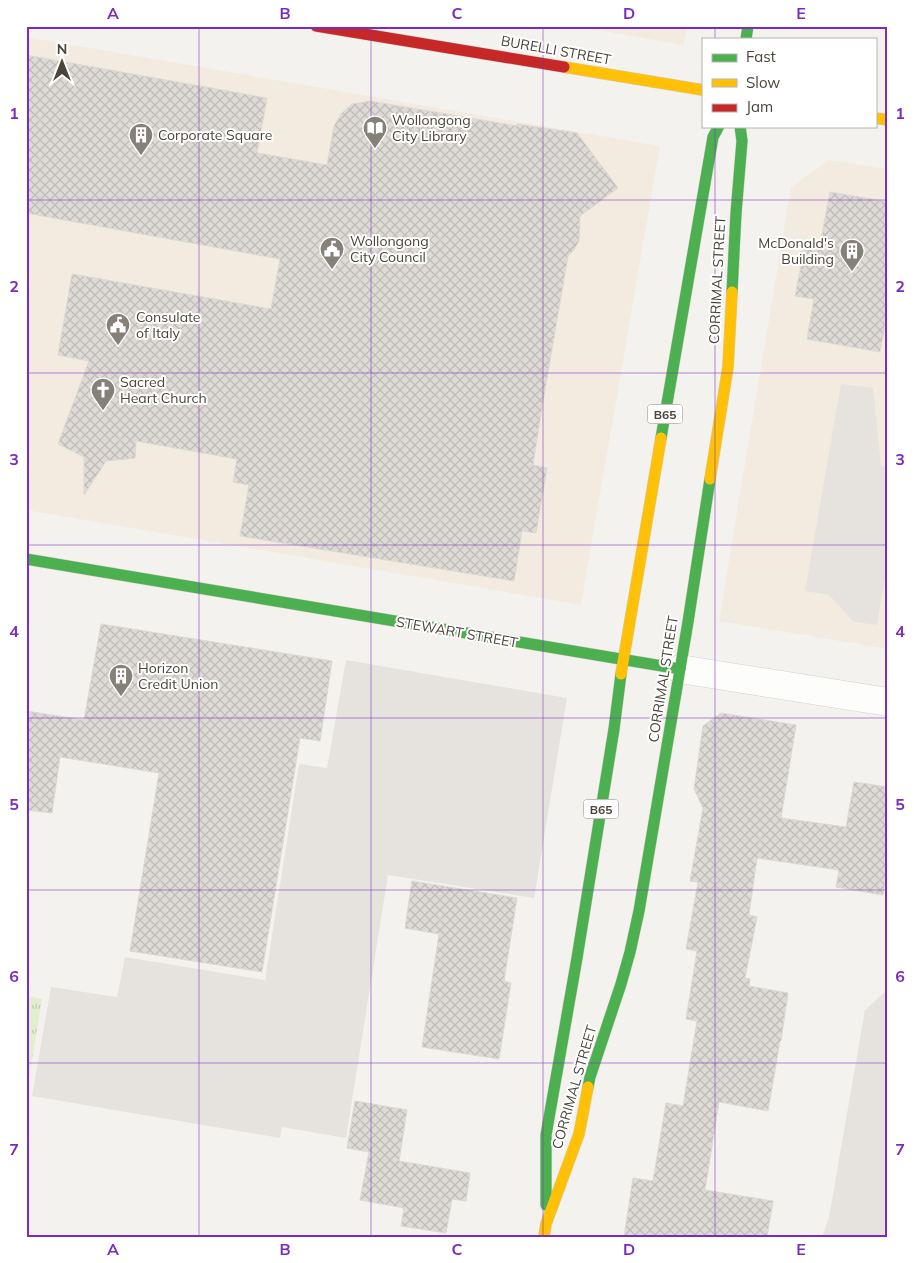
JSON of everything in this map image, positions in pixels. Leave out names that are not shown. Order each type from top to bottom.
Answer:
[{"type":"main road","name":"BURELLI STREET","points":[[316,26],[702,90]]},
{"type":"main road","name":"CORRIMAL STREET","points":[[544,1237],[546,1224],[546,1135],[577,958],[614,729],[623,660],[713,137],[718,128]]},
{"type":"main road","name":"CORRIMAL STREET","points":[[546,1224],[579,1134],[590,1077],[621,984],[640,911],[728,367],[735,222],[742,141],[740,128]]},
{"type":"main road","name":"STEWART STREET","points":[[26,559],[680,669]]},
{"type":"street","name":"STEWART STREET","points":[[680,669],[888,702]]},
{"type":"shaded area","points":[[574,26],[687,26],[683,45]]},
{"type":"shaded area","points":[[26,37],[660,146],[581,605],[26,510]]},
{"type":"shaded area","points":[[829,160],[888,169],[888,649],[719,621],[791,187]]},
{"type":"shaded area","points":[[841,384],[873,388],[881,466],[888,467],[888,561],[877,625],[854,622],[829,595],[805,591]]},
{"type":"shaded area","points":[[346,660],[567,698],[534,898],[388,875],[346,1138],[282,1127],[280,1138],[32,1096],[51,987],[117,997],[125,957],[265,980],[299,764],[327,768]]},
{"type":"shaded area","points":[[888,989],[888,1237],[822,1237],[829,1217],[865,1010]]},
{"type":"green space","points":[[26,996],[42,999],[26,1095]]},
{"type":"building","points":[[26,55],[267,98],[257,153],[327,165],[334,126],[341,114],[352,104],[370,101],[517,126],[517,124],[577,133],[618,188],[580,216],[579,241],[568,256],[533,465],[547,468],[536,533],[522,531],[514,581],[240,536],[249,485],[233,482],[237,459],[136,441],[135,458],[106,461],[84,495],[84,457],[58,444],[89,361],[58,355],[72,274],[271,309],[280,259],[26,213]]},
{"type":"building","name":"McDonald's Building","points":[[830,192],[888,202],[888,310],[880,352],[807,339],[814,299],[795,296],[801,266],[799,266],[804,242],[820,245]]},
{"type":"building","points":[[101,624],[332,661],[320,741],[300,738],[262,972],[130,951],[159,773],[60,757],[52,813],[26,810],[26,711],[84,720]]},
{"type":"building","points":[[721,713],[796,725],[781,818],[846,827],[854,782],[888,787],[888,864],[883,895],[836,887],[839,870],[757,858],[749,915],[757,917],[745,978],[750,979],[749,986],[788,993],[781,1041],[768,1111],[719,1102],[705,1190],[773,1201],[767,1237],[624,1237],[633,1178],[653,1181],[666,1103],[683,1106],[697,1021],[686,1019],[697,951],[686,949],[698,882],[690,881],[703,808],[694,789],[703,726]]},
{"type":"building","points":[[412,881],[517,898],[504,981],[511,983],[499,1059],[422,1047],[439,934],[405,928]]},
{"type":"building","points":[[355,1101],[407,1110],[399,1161],[470,1173],[466,1201],[452,1199],[446,1233],[401,1226],[404,1208],[360,1200],[369,1152],[347,1148]]},
{"type":"traffic: fast","points":[[746,38],[748,26]]},
{"type":"traffic: fast","points":[[661,438],[713,137],[718,128]]},
{"type":"traffic: fast","points":[[732,292],[742,141],[740,128]]},
{"type":"traffic: fast","points":[[588,1087],[621,984],[639,911],[710,479]]},
{"type":"traffic: fast","points":[[26,559],[680,669]]},
{"type":"traffic: fast","points":[[546,1205],[546,1135],[577,958],[614,729],[621,674]]},
{"type":"traffic: slow","points":[[564,67],[702,90]]},
{"type":"traffic: slow","points":[[876,118],[888,120]]},
{"type":"traffic: slow","points":[[710,479],[728,367],[732,292]]},
{"type":"traffic: slow","points":[[621,674],[661,438]]},
{"type":"traffic: slow","points":[[544,1237],[546,1224],[579,1134],[588,1087]]},
{"type":"traffic: jam","points":[[316,26],[564,67]]},
{"type":"place","name":"Wollongong City Library","points":[[375,149]]},
{"type":"place","name":"Corporate Square","points":[[141,156]]},
{"type":"place","name":"Wollongong City Council","points":[[332,270]]},
{"type":"place","name":"McDonald's Building","points":[[852,272]]},
{"type":"place","name":"Consulate of Italy","points":[[118,346]]},
{"type":"place","name":"Sacred Heart Church","points":[[103,411]]},
{"type":"place","name":"Horizon Credit Union","points":[[121,697]]}]
